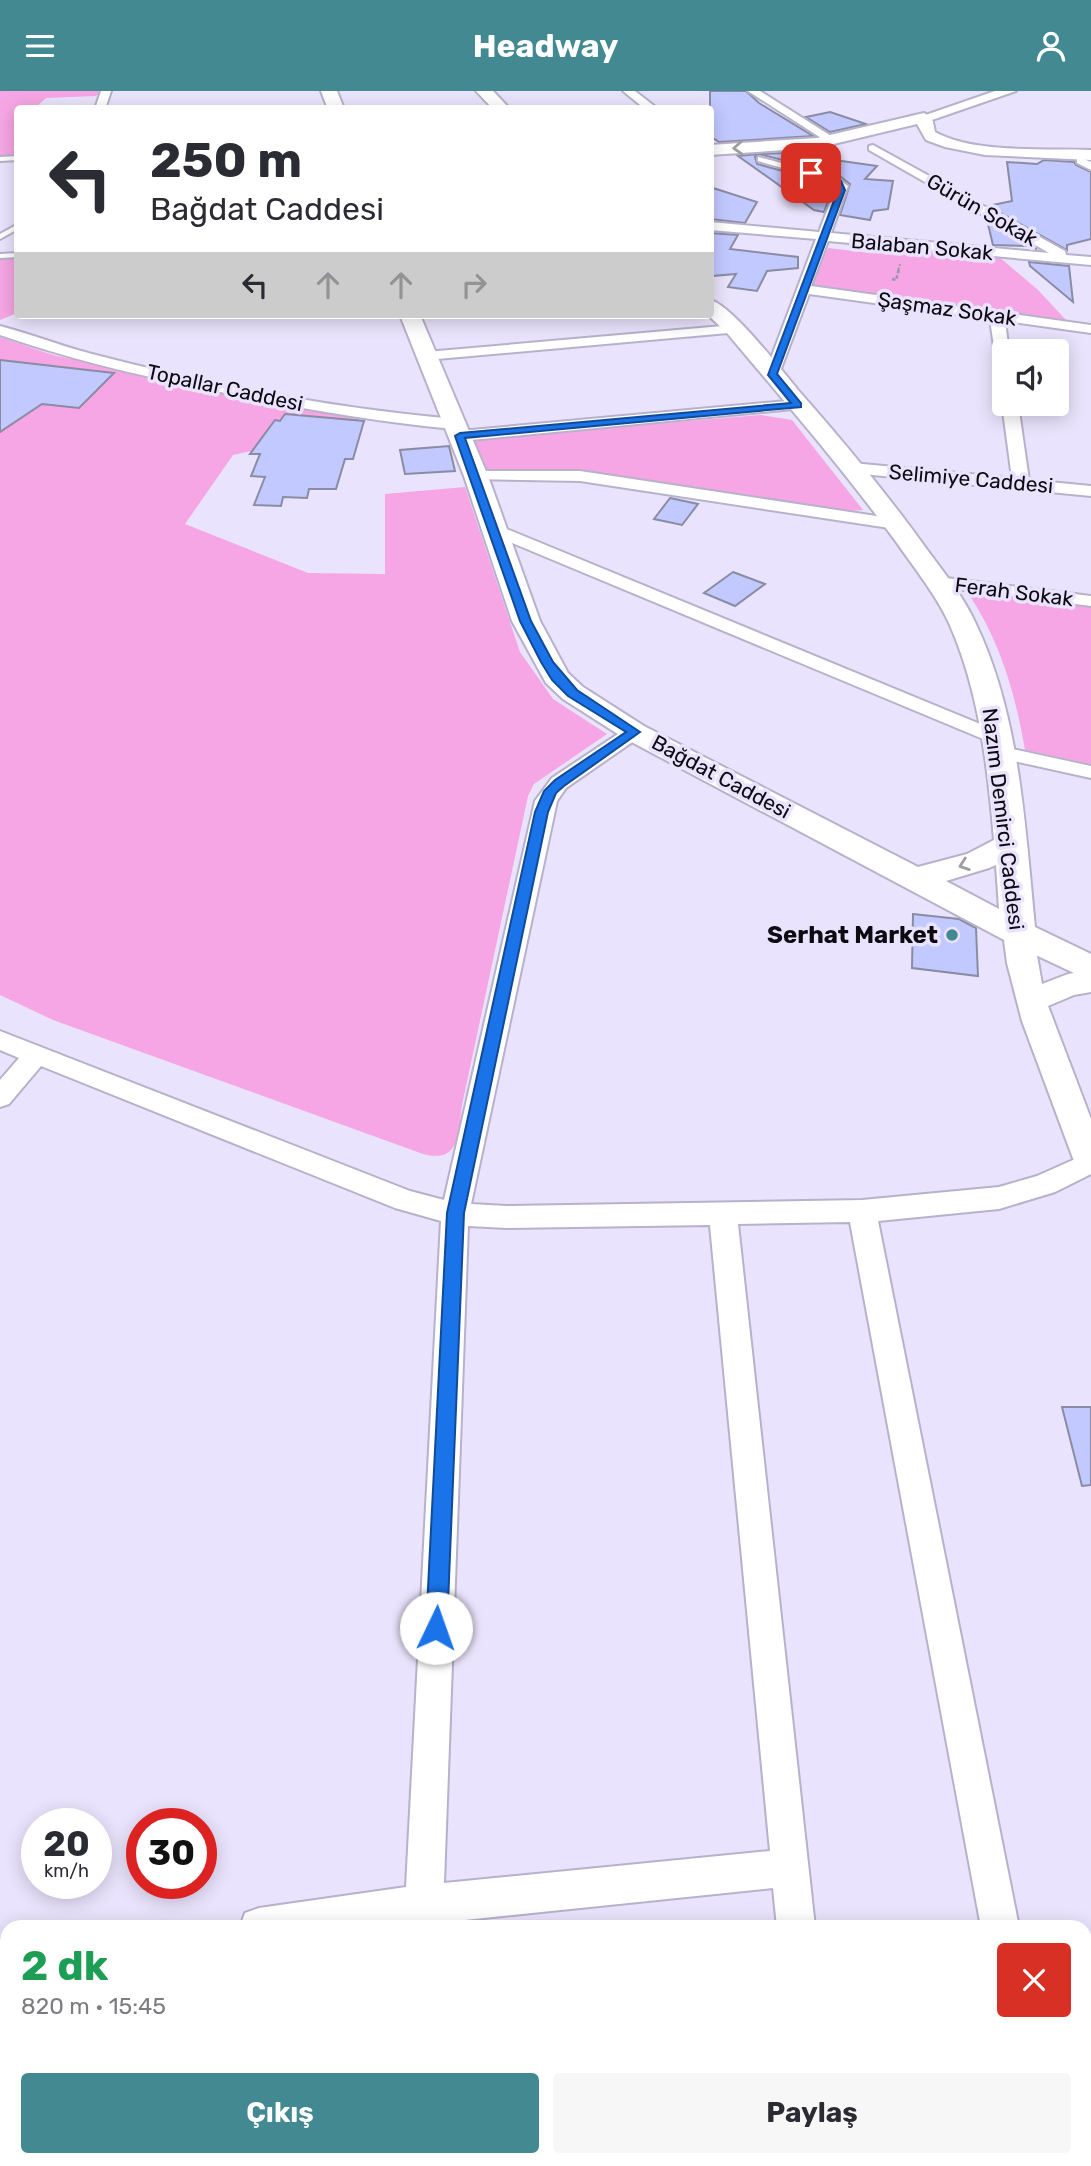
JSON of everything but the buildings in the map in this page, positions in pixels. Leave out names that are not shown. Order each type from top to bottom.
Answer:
[{"type":"main road","points":[[484,91],[499,105]]},
{"type":"main road","points":[[714,149],[833,141],[924,118],[926,130],[914,148]]},
{"type":"main road","points":[[914,148],[907,129],[878,130],[867,135],[870,142],[914,148],[1088,162]]},
{"type":"main road","points":[[755,161],[801,149],[914,148]]},
{"type":"main road","name":"Nazım Demirci Caddesi","points":[[714,310],[734,329],[896,524],[938,582],[965,630],[981,674],[997,745],[1011,845],[1018,933]]},
{"type":"main road","name":"Bağdat Caddesi","points":[[412,319],[476,476],[526,621],[556,677],[573,693],[634,732],[1091,969]]},
{"type":"main road","points":[[915,879],[978,860],[1011,845]]},
{"type":"street","points":[[628,91],[647,105]]},
{"type":"street","points":[[753,91],[833,141]]},
{"type":"street","points":[[924,118],[1009,91]]},
{"type":"street","name":"Gürün Sokak","points":[[873,148],[1091,272]]},
{"type":"street","points":[[755,161],[832,179],[842,186],[772,375]]},
{"type":"street","name":"Balaban Sokak","points":[[714,226],[1091,261]]},
{"type":"street","name":"Şaşmaz Sokak","points":[[804,289],[1091,329]]},
{"type":"street","points":[[997,316],[1000,339]]},
{"type":"street","points":[[426,356],[734,329]]},
{"type":"street","name":"Topallar Caddesi","points":[[11,330],[95,360],[337,411],[457,430]]},
{"type":"street","points":[[457,430],[798,405]]},
{"type":"street","points":[[1012,416],[1021,484]]},
{"type":"street","name":"Selimiye Caddesi","points":[[852,468],[1091,491]]},
{"type":"street","points":[[476,476],[580,476],[896,524]]},
{"type":"street","points":[[492,528],[997,745],[1091,772]]},
{"type":"street","name":"Ferah Sokak","points":[[938,582],[1091,601]]},
{"type":"street","points":[[424,1904],[455,1213],[546,801],[559,783],[634,732]]},
{"type":"street","name":"Nazım Demirci Caddesi","points":[[1018,933],[1021,970],[1091,1161]]},
{"type":"street","points":[[1031,1001],[1068,985],[1091,981]]},
{"type":"street","points":[[0,1040],[405,1200],[455,1213],[507,1217],[862,1211],[999,1198],[1045,1184],[1091,1161]]},
{"type":"street","points":[[0,1097],[36,1055]]},
{"type":"street","points":[[862,1211],[999,1920]]},
{"type":"street","points":[[723,1214],[795,1920]]},
{"type":"street","points":[[311,1920],[424,1904],[788,1868]]},
{"type":"shaded area","points":[[0,91],[101,91],[96,96],[46,98],[38,105],[14,105],[14,156],[0,157]]},
{"type":"shaded area","points":[[872,244],[998,256],[1038,290],[1067,321],[808,287],[828,248],[871,253]]},
{"type":"shaded area","points":[[14,257],[14,314],[0,320],[0,258]]},
{"type":"shaded area","points":[[0,337],[53,355],[366,421],[352,438],[269,447],[233,455],[185,524],[308,573],[385,574],[385,494],[465,487],[520,652],[553,699],[607,734],[534,784],[528,796],[462,1105],[458,1135],[451,1150],[445,1154],[423,1154],[53,1020],[0,995]]},
{"type":"shaded area","points":[[761,415],[792,420],[863,510],[846,511],[585,473],[486,469],[472,439]]},
{"type":"shaded area","points":[[966,590],[1091,606],[1091,764],[1025,750],[1016,708],[997,647]]},
{"type":"place","name":"Serhat Market","points":[[952,935]]},
{"type":"route","points":[[436,1628],[455,1213],[542,812],[551,791],[559,783],[634,732],[573,693],[556,677],[547,662],[526,621],[460,436],[798,405],[772,375],[842,190],[839,182],[811,173]]}]
